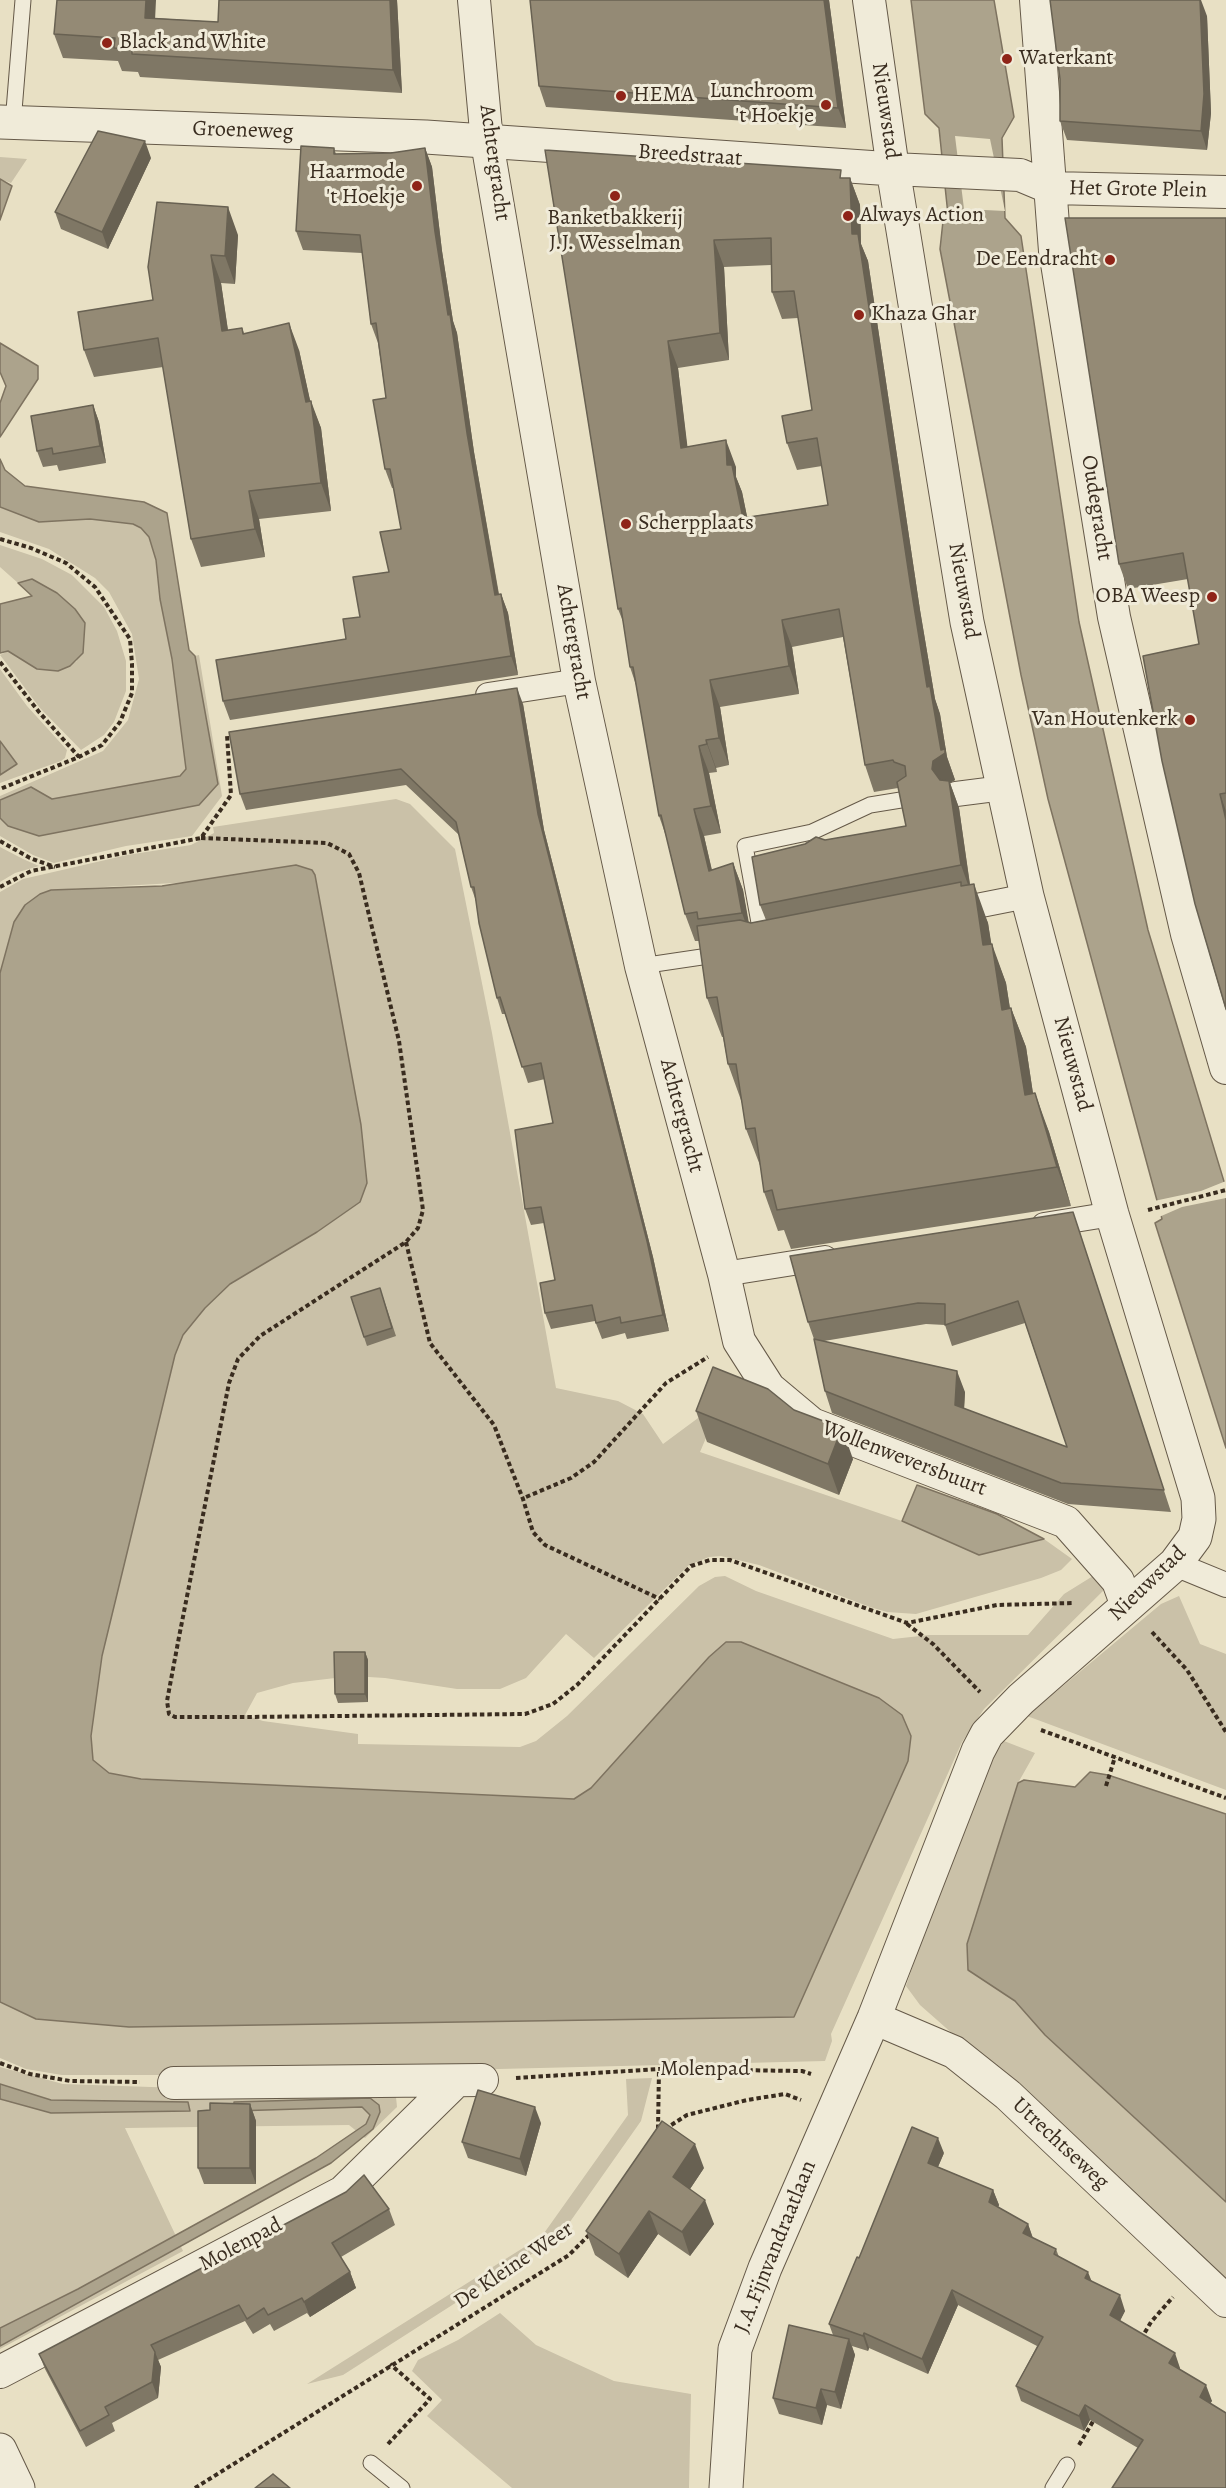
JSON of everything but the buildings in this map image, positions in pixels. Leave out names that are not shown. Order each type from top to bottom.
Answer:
[{"type":"street","name":"Achtergracht","points":[[474,0],[487,142],[579,681],[641,966],[724,1274]]},
{"type":"street","name":"Nieuwstad","points":[[869,0],[893,169],[967,622],[1003,788],[1027,896],[1112,1214],[1198,1498],[1199,1519],[1196,1537],[1175,1564],[1021,1699],[987,1734],[978,1750],[874,2018]]},
{"type":"street","name":"Oudegracht","points":[[1036,0],[1055,251],[1114,617],[1187,934],[1226,1068]]},
{"type":"street","name":"Groeneweg","points":[[6,122],[426,137],[487,142]]},
{"type":"street","name":"Breedstraat","points":[[487,142],[893,169]]},
{"type":"street","points":[[893,169],[1020,175],[1050,188]]},
{"type":"street","name":"Het Grote Plein","points":[[1050,188],[1226,192]]},
{"type":"street","points":[[462,699],[579,681]]},
{"type":"street","points":[[956,794],[1003,788]]},
{"type":"street","points":[[933,914],[1027,896]]},
{"type":"street","points":[[1018,1229],[1112,1214]]},
{"type":"street","points":[[724,1274],[853,1254]]},
{"type":"street","name":"Wollenweversbuurt","points":[[724,1274],[739,1341],[769,1388],[812,1424],[1066,1522],[1118,1581],[1127,1606]]},
{"type":"street","points":[[1175,1564],[1226,1585]]},
{"type":"street","name":"J.A.Fijnvandraatlaan","points":[[726,2488],[735,2349],[765,2268],[874,2018]]},
{"type":"street","name":"Utrechtseweg","points":[[874,2018],[954,2052],[1008,2095],[1226,2301]]},
{"type":"street","points":[[174,2083],[469,2081]]},
{"type":"street","name":"Molenpad","points":[[0,2372],[342,2192],[469,2081]]},
{"type":"street","points":[[0,2450],[18,2488]]},
{"type":"lane","points":[[6,122],[23,0]]},
{"type":"lane","points":[[641,966],[760,948],[745,846],[812,832],[870,805],[907,799]]},
{"type":"lane","points":[[371,2463],[402,2488]]},
{"type":"lane","points":[[1053,2488],[1067,2465]]},
{"type":"path","points":[[0,539],[31,548],[66,563],[95,587],[130,639],[132,693],[120,722],[102,745],[79,758],[0,789]]},
{"type":"path","points":[[0,663],[79,758]]},
{"type":"path","points":[[201,838],[231,795],[227,735]]},
{"type":"path","points":[[0,887],[31,871],[201,838],[327,843],[349,854],[359,873],[399,1041],[423,1210],[418,1228],[406,1242],[260,1336],[238,1359],[229,1383],[179,1637],[167,1701],[170,1714],[176,1717],[525,1714],[553,1704],[577,1685],[691,1566],[710,1560],[730,1560],[907,1623],[997,1605],[1051,1602],[1127,1606],[1187,1670],[1226,1732]]},
{"type":"path","points":[[0,840],[30,858],[56,867]]},
{"type":"path","points":[[1153,1209],[1226,1190]]},
{"type":"path","points":[[406,1242],[430,1343],[494,1425],[523,1499],[533,1532],[555,1550],[660,1599]]},
{"type":"path","points":[[526,1497],[570,1478],[594,1462],[666,1383],[686,1368],[739,1341]]},
{"type":"path","points":[[1106,1786],[1115,1757]]},
{"type":"path","points":[[1192,1785],[1226,1798]]},
{"type":"path","points":[[0,2063],[30,2074],[70,2081],[174,2083]]},
{"type":"path","points":[[659,2069],[658,2133],[687,2115],[784,2094],[838,2099]]},
{"type":"path","name":"Molenpad","points":[[469,2081],[659,2069],[802,2071],[838,2099]]},
{"type":"path","name":"De Kleine Weer","points":[[195,2488],[390,2364],[569,2255],[593,2230]]},
{"type":"path","points":[[1139,2343],[1151,2322],[1196,2272]]},
{"type":"path","points":[[371,2463],[430,2399],[390,2364]]},
{"type":"path","points":[[1067,2465],[1097,2414]]},
{"type":"shaded area","points":[[911,0],[994,0],[1014,117],[1002,138],[1005,218],[1021,236],[1079,622],[1148,930],[1226,1188],[1226,1448],[1155,1223],[1162,1219],[1048,799],[1021,675],[940,249],[943,221],[948,215],[939,128],[925,114]]},
{"type":"shaded area","points":[[0,157],[27,159],[11,183],[0,179]]},
{"type":"shaded area","points":[[0,179],[12,186],[0,220]]},
{"type":"shaded area","points":[[0,343],[38,366],[38,379],[0,437],[0,403],[6,386],[0,372]]},
{"type":"shaded area","points":[[0,459],[5,470],[25,486],[144,502],[167,513],[189,650],[195,656],[218,784],[199,805],[39,836],[8,826],[0,818],[0,800],[31,787],[52,799],[180,776],[186,769],[172,659],[160,599],[156,560],[149,537],[141,528],[133,524],[90,519],[39,522],[0,507]]},
{"type":"shaded area","points":[[0,507],[39,522],[90,519],[133,524],[141,528],[149,537],[156,560],[160,599],[172,659],[183,737],[186,770],[180,776],[52,799],[31,787],[0,800],[0,796],[103,751],[128,720],[139,679],[132,634],[109,592],[95,578],[49,549],[0,532]]},
{"type":"shaded area","points":[[0,545],[42,559],[72,575],[104,607],[117,631],[126,661],[126,691],[114,722],[104,735],[81,750],[40,708],[0,655],[8,651],[37,669],[58,671],[77,661],[32,579],[18,583],[0,567]]},
{"type":"shaded area","points":[[32,579],[57,593],[75,609],[85,623],[83,653],[70,666],[58,671],[37,669],[8,651],[0,653],[0,604],[32,596],[18,583]]},
{"type":"shaded area","points":[[199,655],[222,796],[192,836],[126,846],[54,863],[33,855],[0,836],[0,818],[8,826],[39,836],[199,805],[218,784],[195,656]]},
{"type":"shaded area","points":[[0,669],[27,706],[67,750],[65,758],[61,761],[0,783],[0,775],[17,764],[0,741]]},
{"type":"shaded area","points":[[0,741],[17,764],[0,775]]},
{"type":"shaded area","points":[[396,799],[410,804],[455,849],[492,1033],[556,1388],[618,1401],[643,1414],[663,1444],[717,1404],[720,1405],[700,1452],[902,1521],[979,1555],[1044,1539],[1072,1559],[1061,1570],[1041,1578],[916,1614],[887,1612],[759,1565],[721,1556],[709,1557],[689,1565],[594,1658],[566,1634],[526,1678],[500,1689],[457,1689],[385,1678],[352,1676],[293,1683],[257,1693],[245,1715],[263,1721],[358,1734],[358,1744],[520,1747],[536,1741],[567,1716],[699,1586],[715,1577],[725,1576],[756,1591],[893,1639],[929,1635],[1028,1635],[1064,1594],[1093,1576],[1108,1586],[984,1709],[962,1742],[831,2034],[832,2041],[825,2061],[254,2075],[62,2075],[26,2069],[0,2058],[0,2002],[36,2019],[794,2017],[591,1788],[574,1799],[141,1779],[109,1773],[93,1760],[91,1736],[102,1656],[175,1355],[183,1335],[205,1308],[230,1284],[317,1232],[360,1202],[367,1183],[361,1125],[315,875],[51,890],[40,894],[14,922],[0,977],[0,892],[23,879],[127,855],[191,845],[214,833],[213,827]]},
{"type":"shaded area","points":[[0,847],[39,866],[15,873],[0,882]]},
{"type":"shaded area","points":[[296,865],[312,870],[315,875],[361,1125],[367,1183],[360,1202],[317,1232],[230,1284],[205,1308],[183,1335],[175,1355],[102,1656],[91,1736],[93,1760],[109,1773],[141,1779],[574,1799],[591,1788],[709,1657],[726,1642],[741,1642],[879,1698],[902,1715],[911,1736],[908,1761],[794,2017],[129,2027],[36,2019],[0,2002],[0,973],[14,922],[25,905],[40,894],[51,890],[162,886]]},
{"type":"shaded area","points":[[917,1485],[997,1514],[1044,1539],[979,1555],[902,1521]]},
{"type":"shaded area","points":[[1179,1596],[1200,1644],[1226,1654],[1226,1790],[1027,1716],[1161,1604]]},
{"type":"shaded area","points":[[1004,1741],[1035,1753],[1018,1783],[967,1944],[968,1969],[1015,2001],[1045,2035],[1226,2202],[1226,2287],[1055,2124],[920,2005],[906,1986],[926,1927],[994,1755]]},
{"type":"shaded area","points":[[1090,1772],[1108,1775],[1226,1814],[1226,2202],[1045,2035],[1015,2001],[968,1970],[967,1944],[1018,1783],[1024,1780],[1075,1787]]},
{"type":"shaded area","points":[[0,2067],[63,2084],[386,2095],[396,2097],[397,2107],[365,2138],[349,2125],[125,2128],[183,2251],[0,2349]]},
{"type":"shaded area","points":[[652,2078],[641,2121],[560,2236],[343,2375],[307,2384],[542,2236],[628,2115],[626,2079]]},
{"type":"shaded area","points":[[0,2084],[51,2100],[188,2102],[190,2111],[51,2113],[0,2099]]},
{"type":"shaded area","points":[[370,2098],[379,2105],[380,2112],[373,2129],[331,2163],[0,2346],[0,2328],[78,2289],[316,2158],[366,2124],[370,2115],[362,2107],[234,2111],[234,2102]]},
{"type":"shaded area","points":[[500,2313],[536,2345],[614,2381],[691,2394],[689,2488],[512,2488],[427,2416],[442,2400],[412,2371],[418,2360],[458,2340]]},
{"type":"pier","points":[[955,136],[990,139],[1005,211],[964,209]]},
{"type":"pier","points":[[1226,1181],[1226,1198],[1182,1207],[1159,1217],[1154,1201],[1201,1191]]},
{"type":"place","name":"Black and White","points":[[107,43]]},
{"type":"place","name":"Waterkant","points":[[1007,59]]},
{"type":"place","name":"HEMA","points":[[621,96]]},
{"type":"place","name":"Lunchroom 't Hoekje","points":[[826,105]]},
{"type":"place","name":"Haarmode 't Hoekje","points":[[417,186]]},
{"type":"place","name":"Banketbakkerij J.J. Wesselman","points":[[615,196]]},
{"type":"place","name":"Always Action","points":[[848,216]]},
{"type":"place","name":"De Eendracht","points":[[1110,260]]},
{"type":"place","name":"Khaza Ghar","points":[[859,315]]},
{"type":"place","name":"Scherpplaats","points":[[626,524]]},
{"type":"place","name":"OBA Weesp","points":[[1212,597]]},
{"type":"place","name":"Van Houtenkerk","points":[[1190,720]]}]
